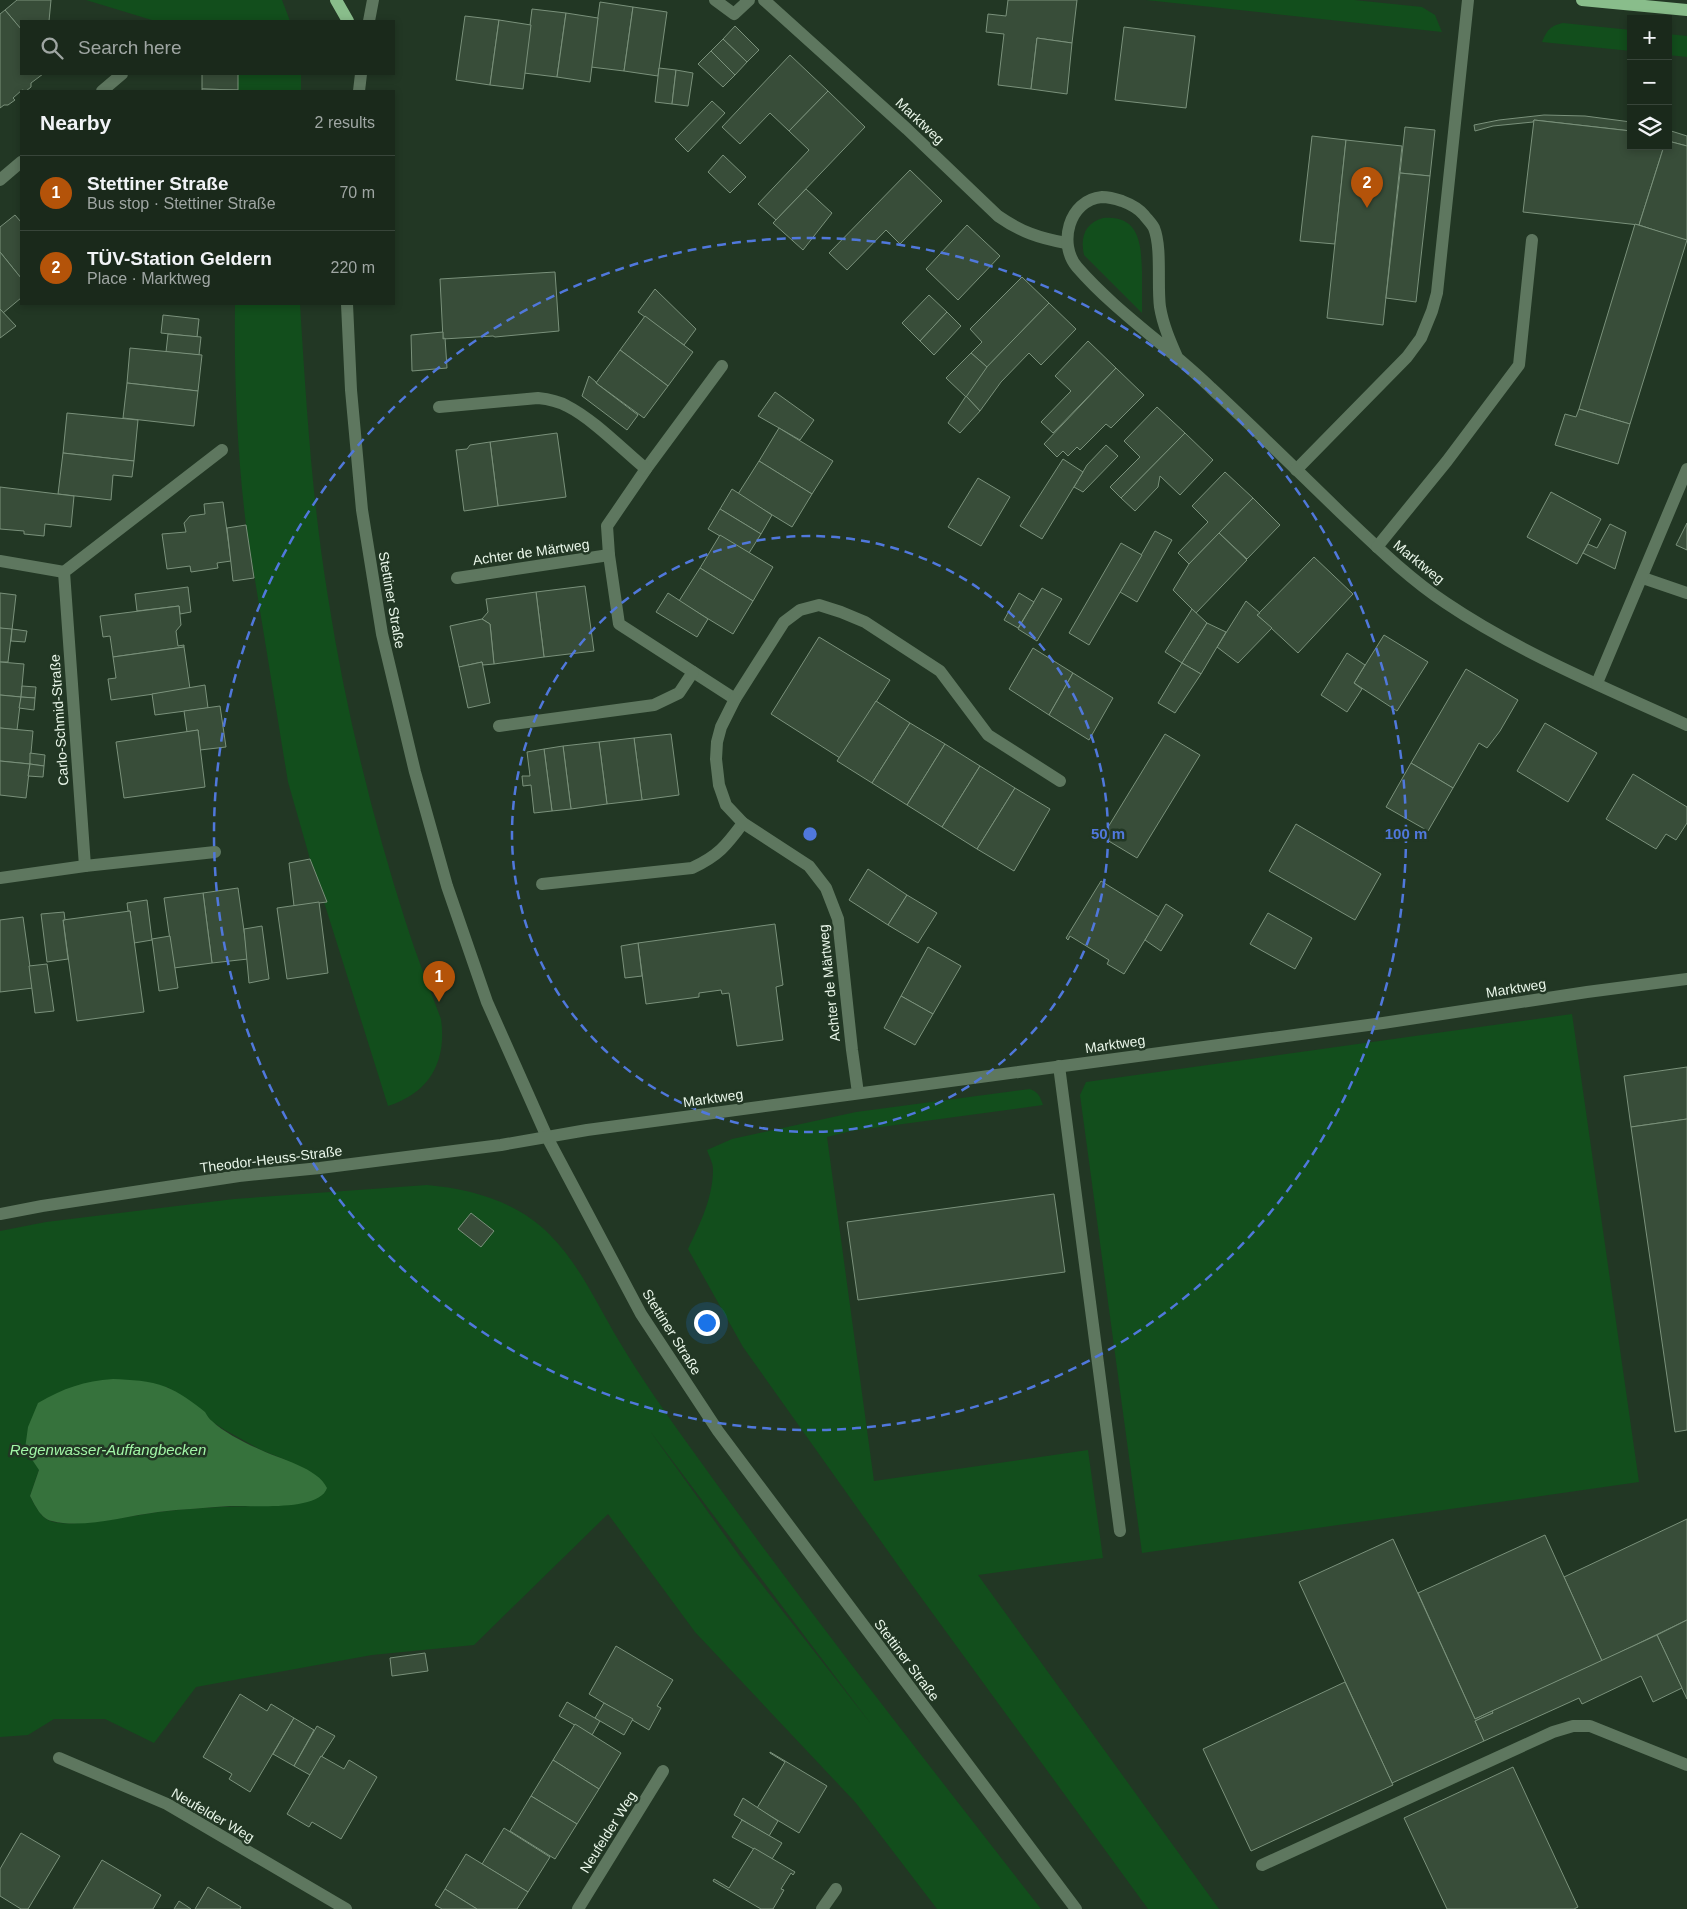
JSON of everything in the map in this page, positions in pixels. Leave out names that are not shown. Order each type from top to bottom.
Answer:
[{"type":"main road","points":[[336,0],[347,20]]},
{"type":"main road","points":[[1582,0],[1687,10]]},
{"type":"street","points":[[369,20],[373,0]]},
{"type":"street","points":[[714,0],[734,14],[749,0]]},
{"type":"street","name":"Marktweg","points":[[764,0],[907,129],[998,216],[1014,227],[1038,237],[1066,243]]},
{"type":"street","points":[[1296,470],[1407,357],[1421,338],[1432,311],[1442,255],[1468,0]]},
{"type":"street","points":[[103,90],[121,75]]},
{"type":"street","points":[[359,90],[361,75]]},
{"type":"street","points":[[0,180],[20,163]]},
{"type":"street","name":"Marktweg","points":[[1177,357],[1163,324],[1156,241],[1153,227],[1141,212],[1127,203],[1102,197],[1089,201],[1079,209],[1067,231],[1066,243],[1069,258],[1079,270],[1136,325],[1209,385],[1406,574],[1445,603],[1494,632],[1597,684],[1687,725]]},
{"type":"street","points":[[1377,546],[1447,460],[1519,365],[1532,240]]},
{"type":"street","name":"Stettiner Straße","points":[[347,305],[351,390],[362,510],[382,634],[415,772],[447,886],[487,1002],[547,1137],[641,1314],[718,1431],[1076,1909]]},
{"type":"street","name":"Achter de Märtweg","points":[[722,366],[646,469],[607,526],[609,555],[619,624],[736,699]]},
{"type":"street","points":[[439,407],[538,398],[552,400],[566,405],[579,413],[646,469]]},
{"type":"street","points":[[0,561],[64,572],[222,450]]},
{"type":"street","points":[[1597,684],[1687,470]]},
{"type":"street","name":"Achter de Märtweg","points":[[457,578],[609,555]]},
{"type":"street","name":"Carlo-Schmid-Straße","points":[[64,572],[85,866]]},
{"type":"street","points":[[1643,578],[1687,593]]},
{"type":"street","name":"Achter de Märtweg","points":[[858,1093],[838,919],[826,888],[809,866],[743,823],[726,805],[719,785],[716,760],[717,742],[721,726],[784,622],[800,610],[819,605],[865,622],[940,671],[988,735],[1060,781]]},
{"type":"street","points":[[500,726],[654,705],[679,693],[694,672]]},
{"type":"street","points":[[542,884],[692,868],[711,859],[726,846],[743,823]]},
{"type":"street","points":[[0,878],[85,866],[215,852]]},
{"type":"street","name":"Marktweg","points":[[547,1137],[858,1093],[1383,1023],[1687,979]]},
{"type":"street","points":[[1059,1066],[1120,1531]]},
{"type":"street","name":"Theodor-Heuss-Straße","points":[[0,1214],[239,1176],[492,1147],[547,1137]]},
{"type":"street","points":[[1262,1865],[1553,1732],[1573,1726],[1590,1726],[1687,1766]]},
{"type":"street","name":"Neufelder Weg","points":[[60,1758],[167,1804],[346,1909]]},
{"type":"street","name":"Neufelder Weg","points":[[578,1909],[663,1771]]},
{"type":"street","points":[[822,1909],[836,1889]]},
{"type":"shaded area","points":[[86,0],[282,0],[290,20],[152,20]]},
{"type":"shaded area","points":[[1146,0],[1354,0],[1422,7],[1435,15],[1442,32]]},
{"type":"shaded area","points":[[1563,23],[1627,30],[1627,51],[1542,42],[1550,29]]},
{"type":"shaded area","points":[[1672,34],[1687,36],[1687,57],[1672,55]]},
{"type":"shaded area","points":[[238,75],[301,75],[301,90],[238,90]]},
{"type":"shaded area","points":[[1103,218],[1115,218],[1124,221],[1136,233],[1142,261],[1142,313],[1084,255],[1083,242],[1085,232],[1092,223]]},
{"type":"shaded area","points":[[235,305],[300,305],[307,414],[322,561],[351,721],[394,883],[418,959],[441,1019],[441,1048],[433,1073],[415,1093],[388,1106],[324,902],[327,902],[310,859],[288,782],[246,525],[240,470],[235,359]]},
{"type":"shaded area","points":[[1572,1014],[1639,1482],[1142,1553],[1080,1095],[1086,1082]]},
{"type":"shaded area","points":[[1030,1089],[1038,1095],[1043,1105],[851,1131],[827,1137],[874,1481],[1088,1450],[1103,1558],[978,1575],[1219,1909],[1148,1909],[912,1585],[743,1347],[688,1249],[701,1220],[711,1190],[713,1167],[707,1150],[732,1139],[856,1112]]},
{"type":"shaded area","points":[[427,1185],[461,1190],[493,1199],[524,1214],[550,1235],[570,1259],[645,1382],[732,1506],[863,1680],[1041,1909],[937,1909],[856,1803],[695,1632],[608,1514],[474,1645],[372,1655],[196,1687],[154,1743],[105,1719],[54,1719],[28,1735],[0,1737],[0,1231],[46,1222],[234,1199]],"holes":[[[167,1387],[205,1413],[211,1421],[225,1430],[261,1450],[286,1460],[265,1506],[184,1509],[86,1523],[58,1523],[42,1516],[30,1496],[39,1470]],[[650,1431],[871,1724],[741,1558]]]},
{"type":"water","name":"Regenwasser-Auffangbecken","points":[[113,1379],[147,1382],[171,1389],[196,1405],[211,1420],[229,1433],[242,1441],[298,1465],[316,1475],[327,1488],[321,1496],[312,1501],[284,1506],[230,1506],[176,1510],[77,1524],[48,1520],[39,1511],[30,1496],[39,1470],[25,1449],[28,1427],[38,1403],[74,1386],[93,1381]]},
{"type":"building","points":[[17,0],[51,0],[49,20],[20,20],[20,28],[5,10]]},
{"type":"building","points":[[1008,0],[1077,0],[1072,43],[1037,38],[1031,89],[998,85],[1004,34],[986,32],[988,14],[1006,16]]},
{"type":"building","points":[[600,2],[633,7],[624,71],[591,67]]},
{"type":"building","points":[[633,7],[667,12],[658,76],[624,71]]},
{"type":"building","points":[[532,9],[566,13],[557,77],[524,73]]},
{"type":"building","points":[[5,10],[20,28],[20,75],[42,75],[31,83],[31,87],[27,90],[20,90],[13,98],[15,100],[0,108],[0,14]]},
{"type":"building","points":[[566,13],[598,18],[590,82],[557,77]]},
{"type":"building","points":[[465,16],[499,20],[490,85],[456,80]]},
{"type":"building","points":[[499,20],[531,25],[523,89],[490,85]]},
{"type":"building","points":[[735,26],[759,50],[747,62],[723,39]]},
{"type":"building","points":[[1124,27],[1195,36],[1186,108],[1115,100]]},
{"type":"building","points":[[1037,38],[1072,43],[1067,94],[1031,89]]},
{"type":"building","points":[[723,39],[747,62],[735,75],[711,51]]},
{"type":"building","points":[[711,51],[735,75],[723,87],[698,64]]},
{"type":"building","points":[[790,55],[828,91],[789,131],[770,113],[740,144],[722,127]]},
{"type":"building","points":[[659,68],[676,70],[672,104],[655,102]]},
{"type":"building","points":[[676,70],[693,73],[688,106],[672,104]]},
{"type":"building","points":[[202,75],[238,75],[238,90],[202,89]]},
{"type":"building","points":[[202,89],[238,90],[202,90]]},
{"type":"building","points":[[828,91],[865,127],[776,220],[758,204],[809,150],[789,131]]},
{"type":"building","points":[[712,101],[725,113],[688,152],[675,139]]},
{"type":"building","points":[[1544,115],[1585,116],[1627,121],[1627,131],[1534,120],[1533,122],[1493,126],[1475,131],[1474,125]]},
{"type":"building","points":[[1534,120],[1627,131],[1627,150],[1663,150],[1639,225],[1523,212]]},
{"type":"building","points":[[1405,127],[1435,130],[1430,176],[1400,173]]},
{"type":"building","points":[[1672,131],[1687,136],[1687,146],[1672,142]]},
{"type":"building","points":[[1312,136],[1346,140],[1335,244],[1300,241]]},
{"type":"building","points":[[1346,140],[1402,146],[1383,325],[1327,318]]},
{"type":"building","points":[[1672,142],[1687,146],[1687,241],[1639,225],[1663,150],[1672,150]]},
{"type":"building","points":[[723,155],[746,177],[730,193],[708,172]]},
{"type":"building","points":[[910,170],[942,201],[900,244],[886,230],[847,270],[829,253]]},
{"type":"building","points":[[1400,173],[1430,176],[1416,302],[1386,298]]},
{"type":"building","points":[[806,189],[832,213],[803,250],[773,223]]},
{"type":"building","points":[[15,215],[20,221],[20,277],[0,252],[0,227]]},
{"type":"building","points":[[1635,224],[1687,240],[1630,424],[1579,409]]},
{"type":"building","points":[[967,225],[1000,256],[958,300],[926,269]]},
{"type":"building","points":[[0,252],[20,277],[20,299],[3,313],[0,309]]},
{"type":"building","points":[[555,272],[559,331],[495,337],[443,339],[440,279]]},
{"type":"building","points":[[1022,277],[1049,303],[987,367],[971,353],[982,342],[970,329]]},
{"type":"building","points":[[655,289],[696,329],[684,345],[638,312]]},
{"type":"building","points":[[929,295],[947,312],[920,341],[902,323]]},
{"type":"building","points":[[1049,303],[1076,329],[1041,365],[1029,353],[1001,382],[980,411],[966,396],[980,374]]},
{"type":"building","points":[[0,309],[16,326],[0,338]]},
{"type":"building","points":[[947,312],[961,326],[934,355],[920,341]]},
{"type":"building","points":[[163,315],[199,319],[197,337],[161,333]]},
{"type":"building","points":[[645,316],[693,352],[668,386],[620,350]]},
{"type":"building","points":[[443,332],[447,368],[412,371],[411,335]]},
{"type":"building","points":[[168,334],[201,337],[199,355],[166,352]]},
{"type":"building","points":[[1088,341],[1116,368],[1053,433],[1041,422],[1071,391],[1055,376]]},
{"type":"building","points":[[130,348],[202,355],[198,391],[127,383]]},
{"type":"building","points":[[620,350],[668,386],[644,418],[596,383]]},
{"type":"building","points":[[971,353],[987,367],[966,397],[946,378]]},
{"type":"building","points":[[1116,368],[1144,395],[1111,428],[1106,424],[1080,450],[1077,447],[1068,456],[1063,451],[1057,457],[1044,444]]},
{"type":"building","points":[[589,376],[638,415],[627,430],[582,396]]},
{"type":"building","points":[[127,383],[198,391],[194,426],[123,418]]},
{"type":"building","points":[[775,392],[814,420],[800,440],[758,416]]},
{"type":"building","points":[[966,396],[980,411],[960,433],[948,423]]},
{"type":"building","points":[[1157,407],[1185,433],[1121,498],[1110,487],[1140,457],[1124,441]]},
{"type":"building","points":[[1579,409],[1630,424],[1618,464],[1555,445],[1565,414],[1576,417]]},
{"type":"building","points":[[67,413],[138,420],[134,461],[63,453]]},
{"type":"building","points":[[779,428],[833,461],[812,494],[759,461]]},
{"type":"building","points":[[557,433],[566,497],[498,506],[490,442]]},
{"type":"building","points":[[1185,433],[1213,460],[1180,495],[1160,476],[1158,487],[1135,511],[1121,498]]},
{"type":"building","points":[[490,442],[498,506],[464,511],[456,450],[467,449],[470,445]]},
{"type":"building","points":[[1106,445],[1118,456],[1083,492],[1074,487],[1087,465]]},
{"type":"building","points":[[63,453],[134,461],[132,477],[113,475],[111,500],[58,494]]},
{"type":"building","points":[[1063,459],[1083,472],[1042,539],[1020,526]]},
{"type":"building","points":[[759,461],[812,494],[792,527],[738,494]]},
{"type":"building","points":[[1225,472],[1253,498],[1189,564],[1178,553],[1208,522],[1192,506]]},
{"type":"building","points":[[978,478],[1010,497],[981,546],[948,527]]},
{"type":"building","points":[[0,487],[74,496],[71,527],[45,524],[44,536],[24,534],[24,531],[0,529]]},
{"type":"building","points":[[732,489],[772,515],[761,534],[720,509]]},
{"type":"building","points":[[1551,492],[1601,519],[1577,564],[1527,537]]},
{"type":"building","points":[[1253,498],[1280,525],[1247,559],[1219,533]]},
{"type":"building","points":[[223,502],[231,561],[217,563],[218,568],[191,572],[190,566],[167,569],[162,534],[186,532],[184,523],[190,516],[205,514],[204,504]]},
{"type":"building","points":[[720,509],[761,534],[749,553],[708,529]]},
{"type":"building","points":[[1687,523],[1687,550],[1676,545]]},
{"type":"building","points":[[1610,524],[1626,532],[1615,569],[1583,553],[1588,544],[1597,548]]},
{"type":"building","points":[[246,525],[254,578],[233,581],[227,528]]},
{"type":"building","points":[[1155,531],[1172,540],[1137,602],[1120,592]]},
{"type":"building","points":[[1219,533],[1247,560],[1196,613],[1173,590],[1189,564]]},
{"type":"building","points":[[720,535],[773,567],[753,601],[700,568]]},
{"type":"building","points":[[1121,543],[1142,555],[1089,645],[1069,633]]},
{"type":"building","points":[[1314,557],[1353,594],[1298,653],[1257,615]]},
{"type":"building","points":[[700,568],[753,601],[733,634],[679,601]]},
{"type":"building","points":[[585,586],[594,651],[544,657],[536,592]]},
{"type":"building","points":[[188,587],[191,612],[180,614],[179,606],[137,611],[135,594]]},
{"type":"building","points":[[1042,588],[1062,599],[1037,641],[1018,629]]},
{"type":"building","points":[[536,592],[544,657],[494,664],[490,624],[482,619],[488,612],[486,599]]},
{"type":"building","points":[[0,593],[16,595],[12,630],[0,628]]},
{"type":"building","points":[[668,593],[708,619],[697,637],[656,612]]},
{"type":"building","points":[[1019,593],[1034,602],[1018,628],[1004,620]]},
{"type":"building","points":[[1246,601],[1260,613],[1257,615],[1272,628],[1238,663],[1217,647]]},
{"type":"building","points":[[179,606],[181,625],[176,631],[178,646],[184,645],[184,647],[113,657],[110,636],[103,637],[100,616]]},
{"type":"building","points":[[1192,609],[1207,623],[1182,663],[1165,652]]},
{"type":"building","points":[[482,619],[490,624],[494,664],[483,665],[482,662],[459,667],[450,626]]},
{"type":"building","points":[[1207,623],[1226,632],[1201,674],[1182,663]]},
{"type":"building","points":[[0,628],[12,629],[8,662],[0,662]]},
{"type":"building","points":[[12,629],[27,631],[25,642],[11,641]]},
{"type":"building","points":[[1384,635],[1428,662],[1397,711],[1354,683]]},
{"type":"building","points":[[819,637],[890,680],[840,758],[771,714]]},
{"type":"building","points":[[184,647],[190,689],[111,700],[108,679],[116,678],[113,657]]},
{"type":"building","points":[[1033,648],[1073,673],[1049,715],[1009,689]]},
{"type":"building","points":[[1347,653],[1365,665],[1354,683],[1362,689],[1347,712],[1321,695]]},
{"type":"building","points":[[0,662],[24,664],[21,697],[0,695]]},
{"type":"building","points":[[482,662],[490,703],[468,708],[459,667]]},
{"type":"building","points":[[1182,663],[1201,674],[1175,713],[1158,703]]},
{"type":"building","points":[[1466,669],[1518,700],[1500,731],[1487,748],[1479,743],[1453,788],[1411,763]]},
{"type":"building","points":[[1073,673],[1113,698],[1089,740],[1049,715]]},
{"type":"building","points":[[205,685],[208,708],[155,715],[152,694]]},
{"type":"building","points":[[22,686],[36,687],[35,698],[21,697]]},
{"type":"building","points":[[0,695],[21,697],[17,730],[0,728]]},
{"type":"building","points":[[21,697],[35,698],[34,710],[19,708]]},
{"type":"building","points":[[876,701],[910,723],[872,783],[837,761]]},
{"type":"building","points":[[220,706],[226,747],[200,750],[198,730],[187,732],[184,711]]},
{"type":"building","points":[[910,723],[945,744],[907,805],[872,783]]},
{"type":"building","points":[[1545,723],[1597,753],[1568,802],[1517,771]]},
{"type":"building","points":[[0,728],[33,731],[30,764],[0,761]]},
{"type":"building","points":[[198,730],[205,787],[124,798],[116,742]]},
{"type":"building","points":[[671,734],[679,795],[642,800],[634,738]]},
{"type":"building","points":[[1165,734],[1200,755],[1137,858],[1102,837]]},
{"type":"building","points":[[634,738],[642,800],[607,804],[599,742]]},
{"type":"building","points":[[599,742],[607,804],[571,809],[563,746]]},
{"type":"building","points":[[945,744],[980,766],[942,827],[907,805]]},
{"type":"building","points":[[563,746],[571,809],[552,811],[544,749]]},
{"type":"building","points":[[544,749],[552,811],[534,813],[531,785],[523,786],[522,776],[530,776],[527,752]]},
{"type":"building","points":[[30,753],[45,755],[44,766],[30,764]]},
{"type":"building","points":[[0,761],[30,764],[26,798],[0,795]]},
{"type":"building","points":[[1411,763],[1453,788],[1428,831],[1386,807]]},
{"type":"building","points":[[30,764],[44,766],[43,777],[28,776]]},
{"type":"building","points":[[980,766],[1015,788],[977,849],[942,827]]},
{"type":"building","points":[[1633,774],[1687,807],[1687,823],[1676,840],[1666,834],[1656,849],[1606,819]]},
{"type":"building","points":[[1015,788],[1050,809],[1014,871],[977,849]]},
{"type":"building","points":[[1296,824],[1381,874],[1355,920],[1269,871]]},
{"type":"building","points":[[310,859],[327,902],[294,906],[289,863]]},
{"type":"building","points":[[868,869],[907,895],[888,925],[849,900]]},
{"type":"building","points":[[1101,881],[1159,917],[1124,974],[1107,964],[1109,960],[1070,936],[1068,940],[1066,938]]},
{"type":"building","points":[[238,888],[248,959],[212,963],[203,893]]},
{"type":"building","points":[[203,893],[212,963],[174,968],[164,898]]},
{"type":"building","points":[[907,895],[937,913],[918,943],[888,925]]},
{"type":"building","points":[[147,900],[152,940],[134,943],[130,911],[128,911],[127,903]]},
{"type":"building","points":[[319,902],[328,973],[287,979],[277,908]]},
{"type":"building","points":[[1166,904],[1183,915],[1161,951],[1145,940]]},
{"type":"building","points":[[130,911],[144,1012],[77,1021],[63,920]]},
{"type":"building","points":[[64,912],[65,920],[63,920],[68,959],[47,962],[41,914]]},
{"type":"building","points":[[1268,913],[1312,938],[1295,969],[1250,944]]},
{"type":"building","points":[[23,917],[33,988],[0,992],[0,920]]},
{"type":"building","points":[[775,924],[783,985],[776,987],[783,1040],[737,1046],[729,993],[722,994],[721,990],[699,993],[699,997],[646,1004],[638,943]]},
{"type":"building","points":[[262,926],[269,979],[249,983],[244,929]]},
{"type":"building","points":[[170,936],[178,988],[159,991],[152,939]]},
{"type":"building","points":[[638,943],[642,976],[625,978],[621,946]]},
{"type":"building","points":[[928,947],[961,966],[933,1014],[901,996]]},
{"type":"building","points":[[47,964],[54,1011],[35,1013],[29,966]]},
{"type":"building","points":[[901,996],[933,1014],[915,1045],[884,1028]]},
{"type":"building","points":[[1687,1067],[1687,1119],[1631,1127],[1624,1076]]},
{"type":"building","points":[[1687,1119],[1687,1430],[1675,1432],[1631,1127]]},
{"type":"building","points":[[1054,1194],[1065,1272],[858,1300],[847,1222]]},
{"type":"building","points":[[471,1213],[494,1231],[481,1247],[458,1229]]},
{"type":"building","points":[[1687,1519],[1687,1620],[1602,1661],[1564,1577]]},
{"type":"building","points":[[1545,1535],[1602,1661],[1475,1719],[1418,1593]]},
{"type":"building","points":[[1393,1539],[1475,1719],[1492,1711],[1493,1713],[1475,1721],[1484,1741],[1392,1783],[1299,1582]]},
{"type":"building","points":[[1687,1620],[1687,1699],[1657,1635]]},
{"type":"building","points":[[1657,1635],[1682,1688],[1653,1702],[1641,1676],[1582,1704],[1579,1698],[1484,1741],[1475,1721],[1493,1713],[1492,1711]]},
{"type":"building","points":[[616,1646],[673,1680],[657,1706],[661,1708],[649,1730],[589,1694]]},
{"type":"building","points":[[425,1653],[428,1671],[392,1676],[390,1658]]},
{"type":"building","points":[[1345,1682],[1393,1785],[1251,1851],[1203,1749]]},
{"type":"building","points":[[240,1694],[267,1711],[271,1704],[294,1718],[250,1792],[229,1779],[232,1774],[203,1757]]},
{"type":"building","points":[[567,1702],[600,1721],[592,1735],[559,1716]]},
{"type":"building","points":[[604,1703],[633,1719],[624,1735],[595,1718]]},
{"type":"building","points":[[294,1718],[314,1730],[294,1766],[273,1754]]},
{"type":"building","points":[[575,1724],[621,1753],[599,1789],[553,1760]]},
{"type":"building","points":[[317,1726],[335,1736],[310,1775],[294,1766]]},
{"type":"building","points":[[770,1752],[827,1786],[799,1833],[757,1808],[785,1762]]},
{"type":"building","points":[[321,1756],[344,1769],[349,1760],[377,1777],[341,1839],[312,1822],[309,1827],[287,1814]]},
{"type":"building","points":[[553,1760],[599,1789],[577,1824],[531,1796]]},
{"type":"building","points":[[1513,1767],[1578,1907],[1574,1909],[1447,1909],[1404,1818]]},
{"type":"building","points":[[531,1796],[577,1824],[555,1859],[510,1831]]},
{"type":"building","points":[[743,1798],[778,1821],[769,1836],[734,1815]]},
{"type":"building","points":[[742,1820],[782,1843],[772,1859],[732,1837]]},
{"type":"building","points":[[504,1828],[550,1857],[528,1892],[482,1864]]},
{"type":"building","points":[[21,1833],[60,1856],[28,1909],[21,1909],[0,1896],[0,1869]]},
{"type":"building","points":[[754,1848],[795,1872],[793,1875],[791,1873],[781,1889],[784,1890],[773,1909],[761,1909],[713,1881],[714,1879],[729,1888]]},
{"type":"building","points":[[466,1854],[528,1892],[517,1909],[477,1909],[445,1889]]},
{"type":"building","points":[[102,1860],[161,1895],[153,1909],[73,1909]]},
{"type":"building","points":[[208,1887],[241,1907],[240,1909],[195,1909]]},
{"type":"building","points":[[445,1889],[477,1909],[442,1909],[435,1905]]},
{"type":"building","points":[[179,1901],[191,1909],[174,1909]]},
{"type":"place","name":"TÜV-Station Geldern","points":[[1367,208]]},
{"type":"place","name":"Stettiner Straße","points":[[439,1002]]}]
